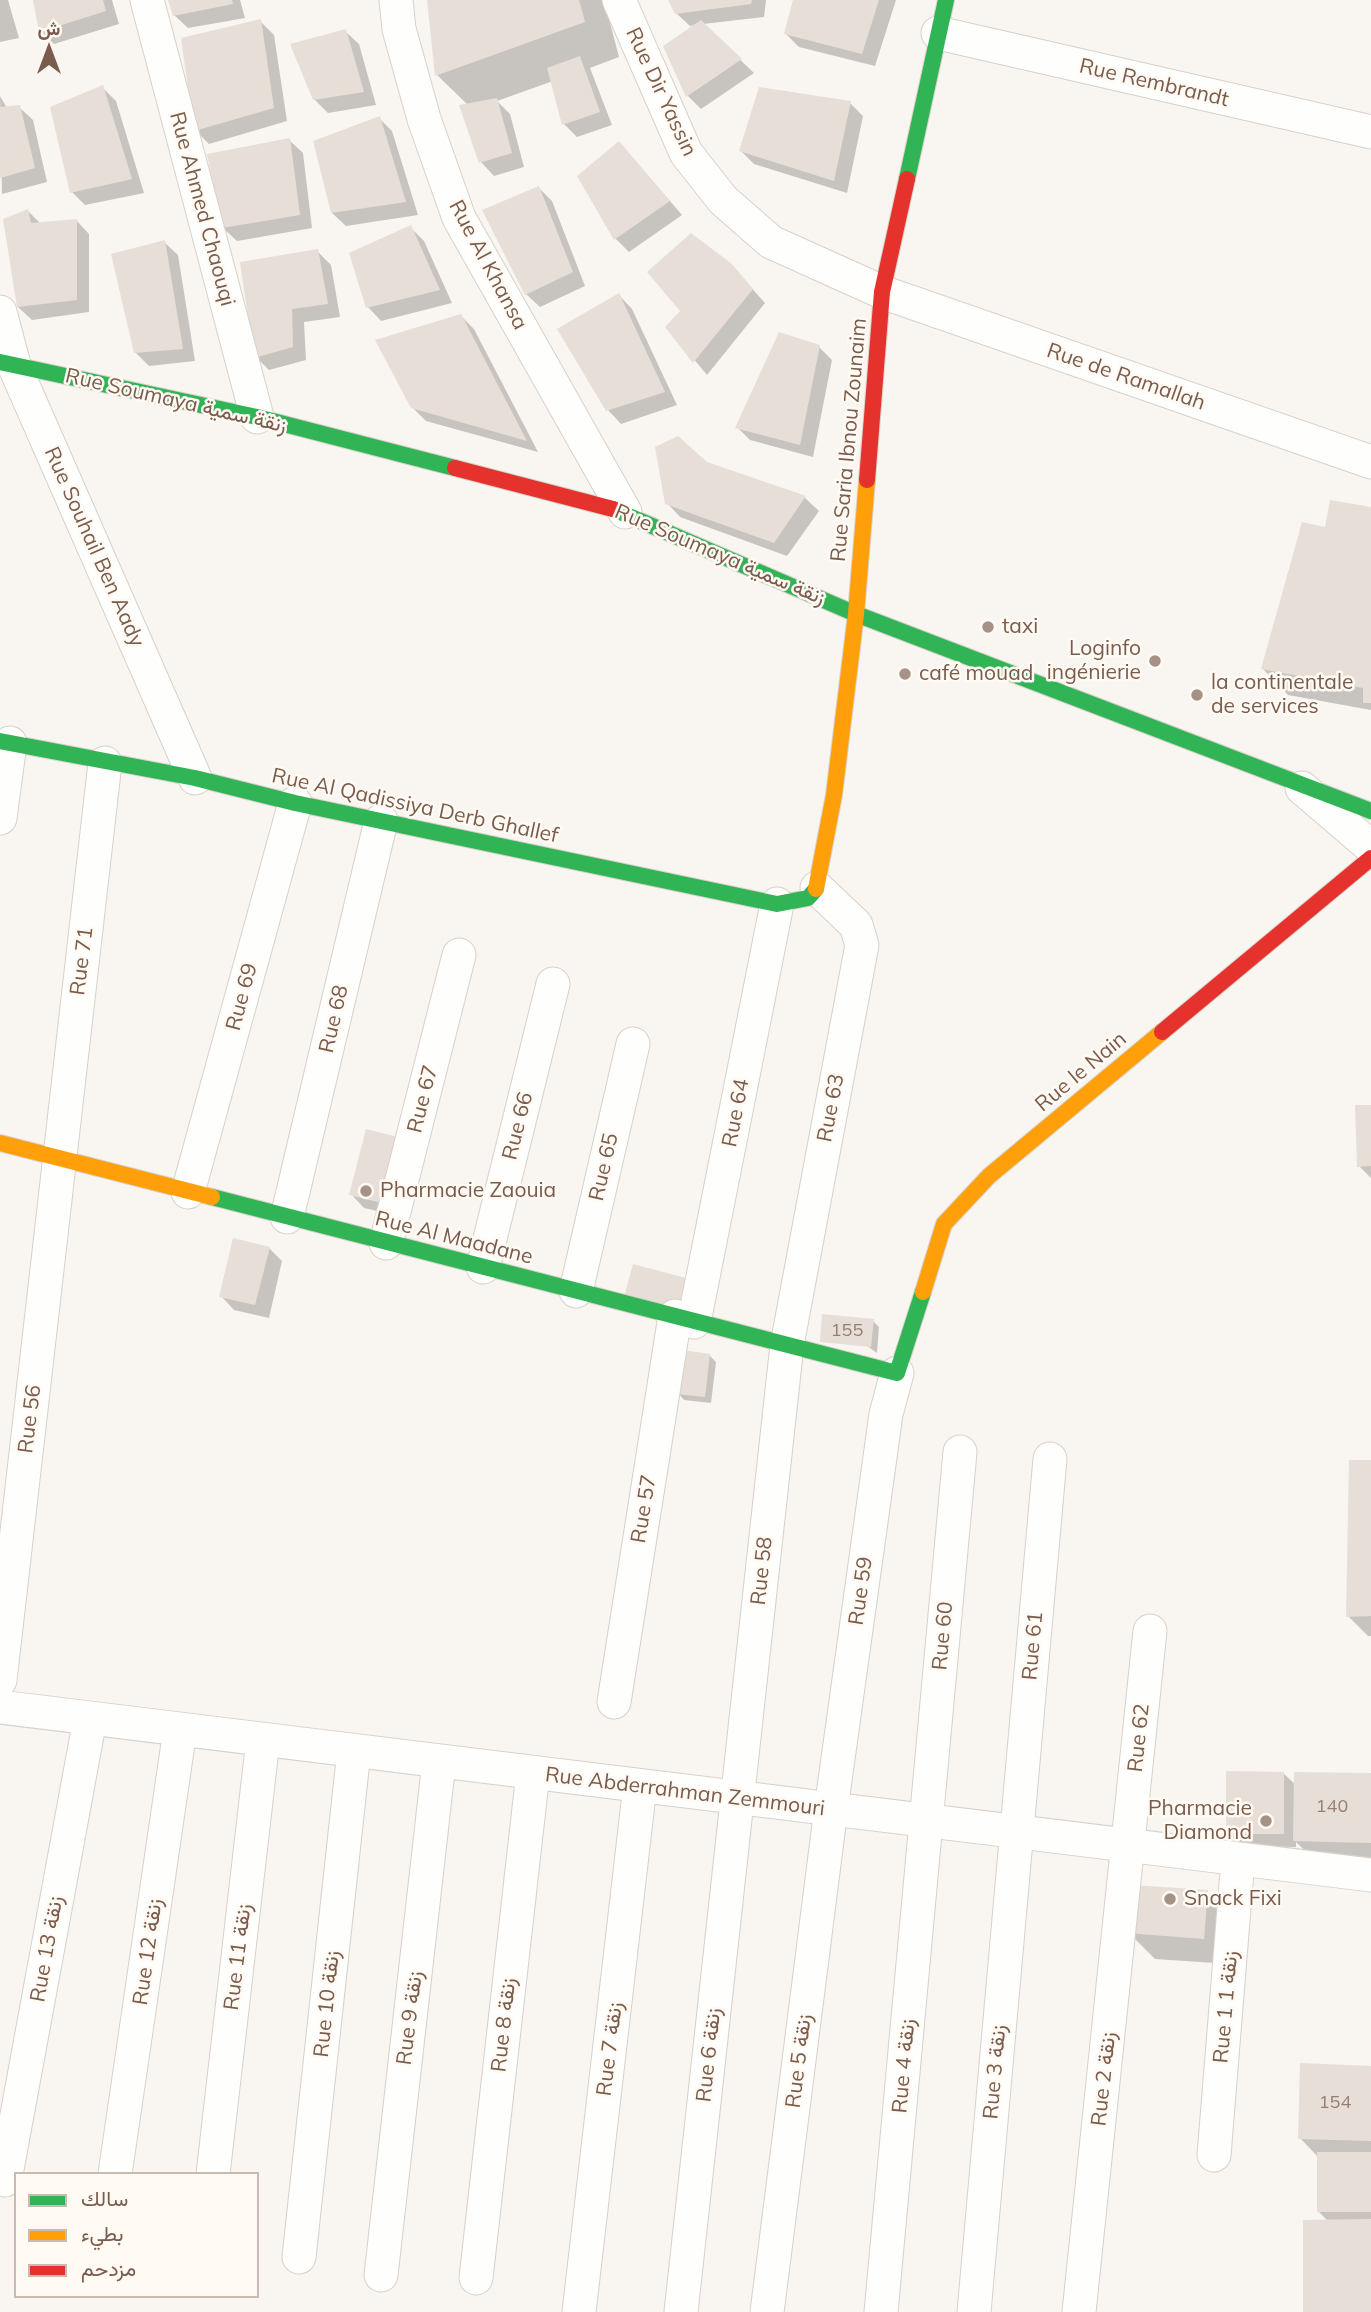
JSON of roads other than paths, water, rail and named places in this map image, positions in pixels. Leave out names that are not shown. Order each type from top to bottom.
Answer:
[{"type":"street","name":"Rue Ahmed Chaouqi","points":[[147,0],[257,417]]},
{"type":"street","name":"Rue Al Khansa","points":[[396,0],[399,29],[420,106],[459,218],[625,512]]},
{"type":"street","name":"Rue Dir Yassin","points":[[619,0],[686,153],[723,200],[771,242],[882,292]]},
{"type":"street","name":"Rue Saria Ibnou Zounaim","points":[[817,888],[834,795],[856,614],[882,292],[946,0]]},
{"type":"street","name":"Rue Rembrandt","points":[[938,33],[1371,132]]},
{"type":"street","name":"Rue de Ramallah","points":[[882,292],[1371,463]]},
{"type":"street","name":"Rue Souhail Ben Aady","points":[[0,312],[7,363],[195,778]]},
{"type":"street","name":"Rue Soumaya زنقة سمية","points":[[7,363],[257,417],[625,512],[856,614],[1371,811]]},
{"type":"street","name":"Rue Al Qadissiya Derb Ghallef","points":[[5,742],[195,778],[295,803],[778,904],[808,898],[817,888]]},
{"type":"street","points":[[0,818],[5,742]]},
{"type":"street","name":"Rue 71","points":[[60,1158],[105,763]]},
{"type":"street","name":"Rue Soumaya زنقة سمية","points":[[1298,783],[1371,847]]},
{"type":"street","name":"Rue 69","points":[[188,1192],[295,803]]},
{"type":"street","name":"Rue 68","points":[[287,1217],[381,821]]},
{"type":"street","name":"Rue le Nain","points":[[897,1373],[944,1224],[989,1176],[1371,858]]},
{"type":"street","name":"Rue 63","points":[[787,1345],[862,946],[856,925],[817,888]]},
{"type":"street","name":"Rue 64","points":[[685,1319],[778,904]]},
{"type":"street","name":"Rue 67","points":[[386,1242],[459,955]]},
{"type":"street","name":"Rue 66","points":[[483,1267],[553,984]]},
{"type":"street","name":"Rue 65","points":[[576,1291],[633,1044]]},
{"type":"street","name":"Rue Al Maadane","points":[[0,1143],[897,1373]]},
{"type":"street","name":"Rue 56","points":[[0,1680],[60,1158]]},
{"type":"street","name":"Rue 57","points":[[614,1702],[685,1319]]},
{"type":"street","name":"Rue 58","points":[[738,1798],[787,1345]]},
{"type":"street","name":"Rue 59","points":[[831,1809],[886,1414],[897,1373]]},
{"type":"street","name":"Rue 60","points":[[926,1821],[960,1452]]},
{"type":"street","name":"Rue 61","points":[[1016,1832],[1050,1459]]},
{"type":"street","name":"Rue 62","points":[[1128,1845],[1150,1631]]},
{"type":"street","name":"Rue Abderrahman Zemmouri","points":[[0,1707],[1371,1875]]},
{"type":"street","name":"Rue 13 زنقة","points":[[5,2180],[90,1719]]},
{"type":"street","name":"Rue 12 زنقة","points":[[115,2172],[180,1730]]},
{"type":"street","name":"Rue 11 زنقة","points":[[213,2172],[263,1740]]},
{"type":"street","name":"Rue 10 زنقة","points":[[299,2257],[354,1751]]},
{"type":"street","name":"Rue 9 زنقة","points":[[381,2275],[439,1762]]},
{"type":"street","name":"Rue 8 زنقة","points":[[476,2278],[533,1773]]},
{"type":"street","name":"Rue 7 زنقة","points":[[579,2312],[640,1786]]},
{"type":"street","name":"Rue 6 زنقة","points":[[681,2312],[738,1798]]},
{"type":"street","name":"Rue 5 زنقة","points":[[767,2312],[831,1809]]},
{"type":"street","name":"Rue 4 زنقة","points":[[881,2312],[926,1821]]},
{"type":"street","name":"Rue 3 زنقة","points":[[974,2312],[1016,1832]]},
{"type":"street","name":"Rue 2 زنقة","points":[[1079,2312],[1128,1845]]},
{"type":"street","name":"Rue 1 زنقة 1","points":[[1214,2155],[1238,1859]]},
{"type":"place","name":"taxi","points":[[988,627]]},
{"type":"place","name":"Loginfo ingénierie","points":[[1155,661]]},
{"type":"place","name":"café mouad","points":[[905,674]]},
{"type":"place","name":"la continentale de services","points":[[1197,695]]},
{"type":"place","name":"Pharmacie Zaouia","points":[[366,1191]]},
{"type":"place","name":"Pharmacie Diamond","points":[[1266,1821]]},
{"type":"place","name":"Snack Fixi","points":[[1170,1899]]}]
